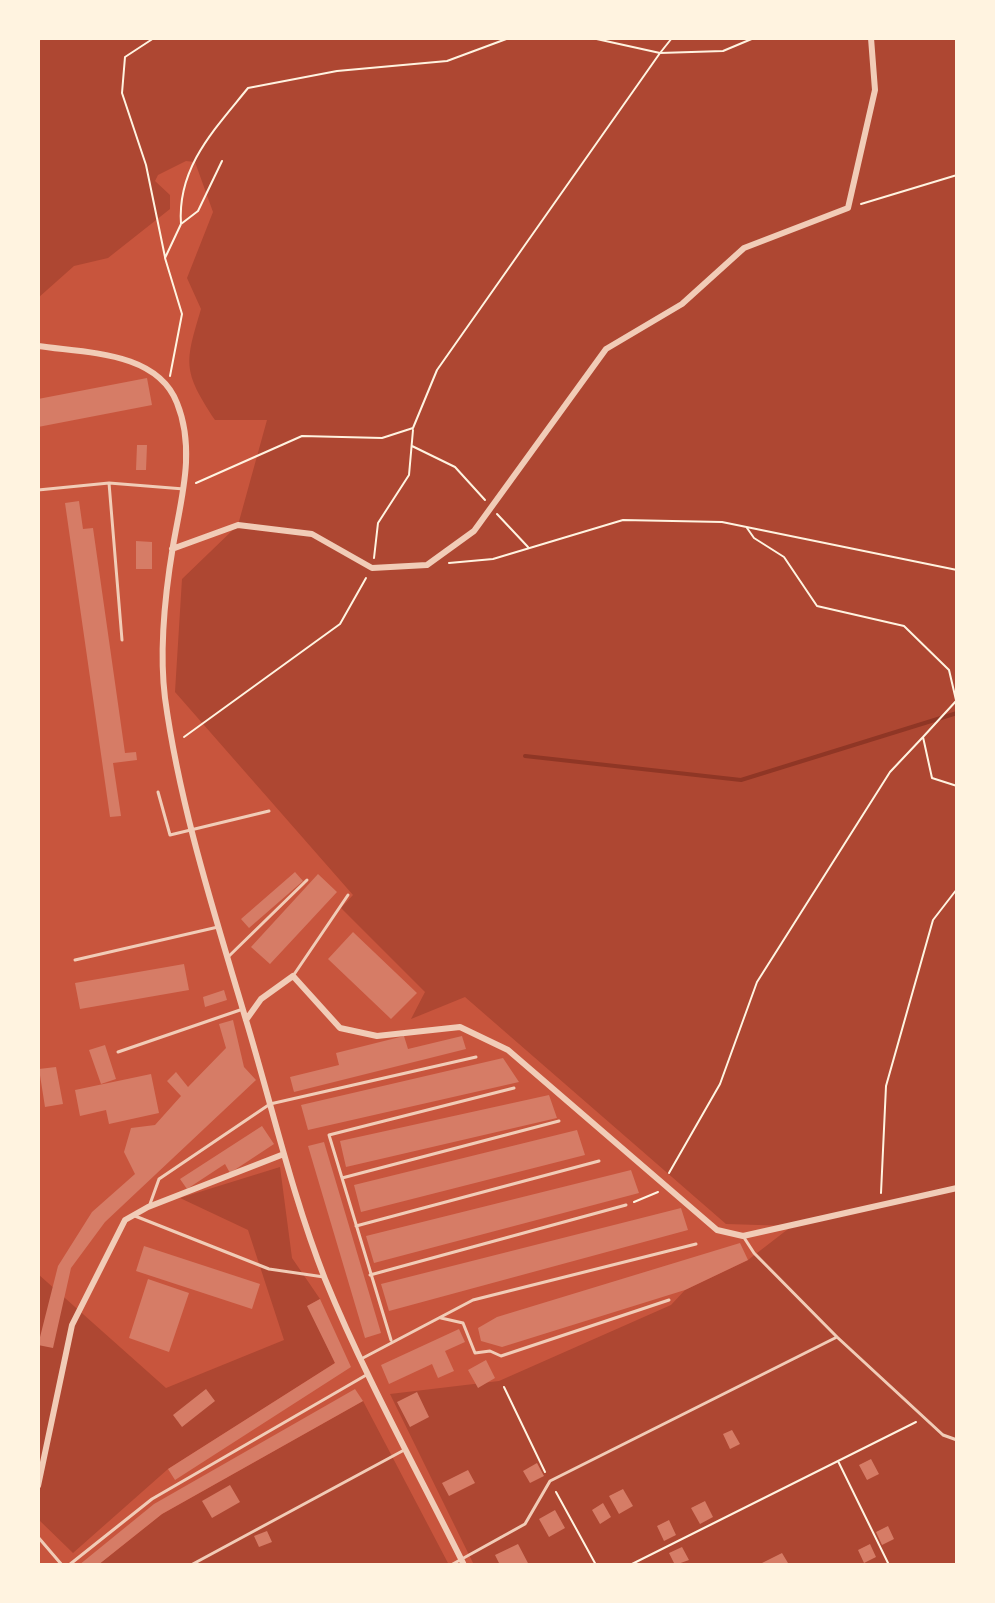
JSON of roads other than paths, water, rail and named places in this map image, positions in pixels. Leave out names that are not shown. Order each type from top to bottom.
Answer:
[{"type":"street","points":[[172,549],[238,525],[312,534],[372,568],[427,565],[474,531],[606,349],[682,304],[744,248],[848,208],[875,90],[871,38]]},
{"type":"street","points":[[38,346],[117,357],[152,370],[168,385],[184,429],[184,489],[165,607],[165,694],[193,831],[284,1154],[324,1277],[368,1374],[463,1562]]},
{"type":"street","points":[[246,1020],[261,999],[293,976],[340,1028],[377,1036],[460,1027],[508,1050],[717,1230],[743,1236],[957,1188]]},
{"type":"street","points":[[38,1486],[72,1325],[125,1220],[148,1207],[284,1154]]},
{"type":"lane","points":[[38,490],[109,483],[184,489]]},
{"type":"lane","points":[[109,483],[122,640]]},
{"type":"lane","points":[[158,792],[170,835],[269,811]]},
{"type":"lane","points":[[227,958],[307,880]]},
{"type":"lane","points":[[293,976],[348,895]]},
{"type":"lane","points":[[75,960],[218,927]]},
{"type":"lane","points":[[118,1052],[243,1009]]},
{"type":"lane","points":[[148,1207],[159,1179],[270,1104],[476,1057]]},
{"type":"lane","points":[[391,1340],[329,1135],[514,1088]]},
{"type":"lane","points":[[342,1178],[559,1121]]},
{"type":"lane","points":[[356,1226],[599,1161]]},
{"type":"lane","points":[[370,1275],[626,1205]]},
{"type":"lane","points":[[132,1214],[269,1269],[324,1277]]},
{"type":"lane","points":[[743,1236],[754,1253],[837,1337],[943,1435],[957,1440]]},
{"type":"lane","points":[[361,1359],[391,1340],[473,1300],[696,1244]]},
{"type":"lane","points":[[441,1318],[463,1323],[475,1353],[490,1351],[501,1356],[669,1300]]},
{"type":"lane","points":[[451,1565],[463,1562],[525,1524],[550,1481],[837,1337]]},
{"type":"lane","points":[[69,1565],[152,1499],[368,1374]]},
{"type":"lane","points":[[191,1565],[406,1449]]},
{"type":"lane","points":[[38,1537],[62,1565]]},
{"type":"waterway","points":[[525,756],[741,780],[957,713]]}]
